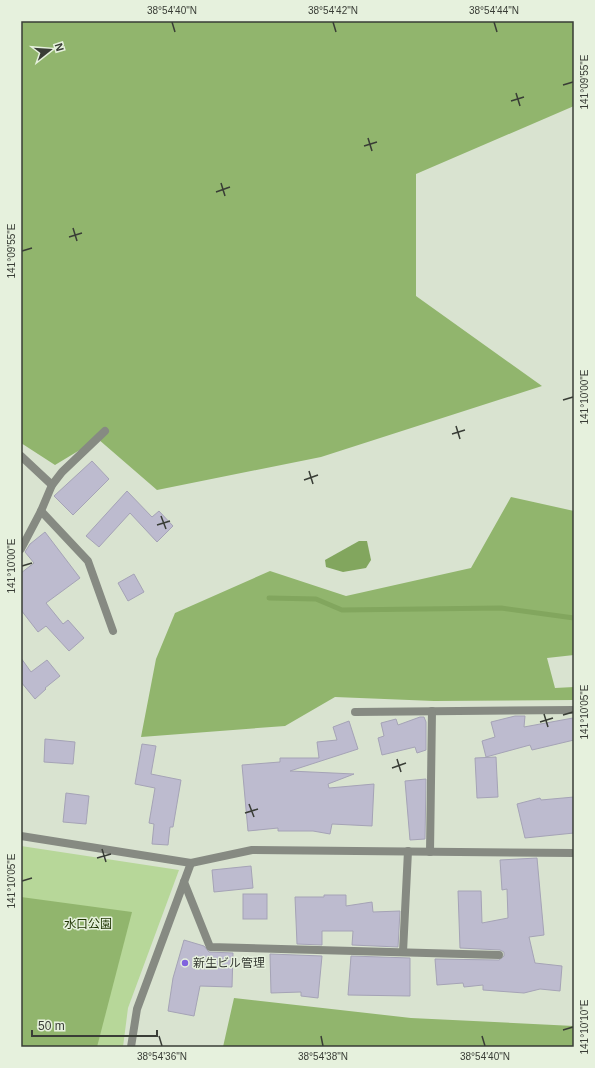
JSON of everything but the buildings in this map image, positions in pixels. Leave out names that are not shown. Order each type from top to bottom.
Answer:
[{"type":"street","points":[[21,549],[52,486],[62,472],[105,431]]},
{"type":"street","points":[[21,456],[52,486]]},
{"type":"street","points":[[41,511],[88,561],[113,631]]},
{"type":"street","points":[[355,712],[574,710]]},
{"type":"street","points":[[430,852],[432,711]]},
{"type":"street","points":[[21,836],[191,863],[252,850],[574,853]]},
{"type":"street","points":[[403,952],[408,851]]},
{"type":"street","points":[[131,1047],[137,1009],[191,863]]},
{"type":"street","points":[[184,882],[210,947],[499,955]]},
{"type":"green space","points":[[21,21],[574,21],[574,106],[416,174],[416,296],[542,386],[321,457],[157,490],[98,439],[55,465],[21,443]]},
{"type":"green space","points":[[511,497],[574,511],[574,655],[547,658],[555,688],[574,687],[574,700],[434,701],[335,697],[285,726],[141,737],[156,659],[175,613],[270,571],[346,596],[471,568]]},
{"type":"green space","name":"水口公園","points":[[21,846],[179,870],[128,1008],[123,1047],[21,1047]]},
{"type":"green space","points":[[21,897],[132,912],[97,1047],[21,1047]]},
{"type":"green space","points":[[234,998],[411,1018],[574,1026],[574,1047],[223,1047]]},
{"type":"shaded area","points":[[359,541],[367,541],[371,560],[366,568],[343,572],[326,567],[325,560]]},
{"type":"waterway","points":[[269,598],[316,599],[342,610],[501,608],[574,618]]},
{"type":"place","name":"新生ビル管理","points":[[185,963]]}]
